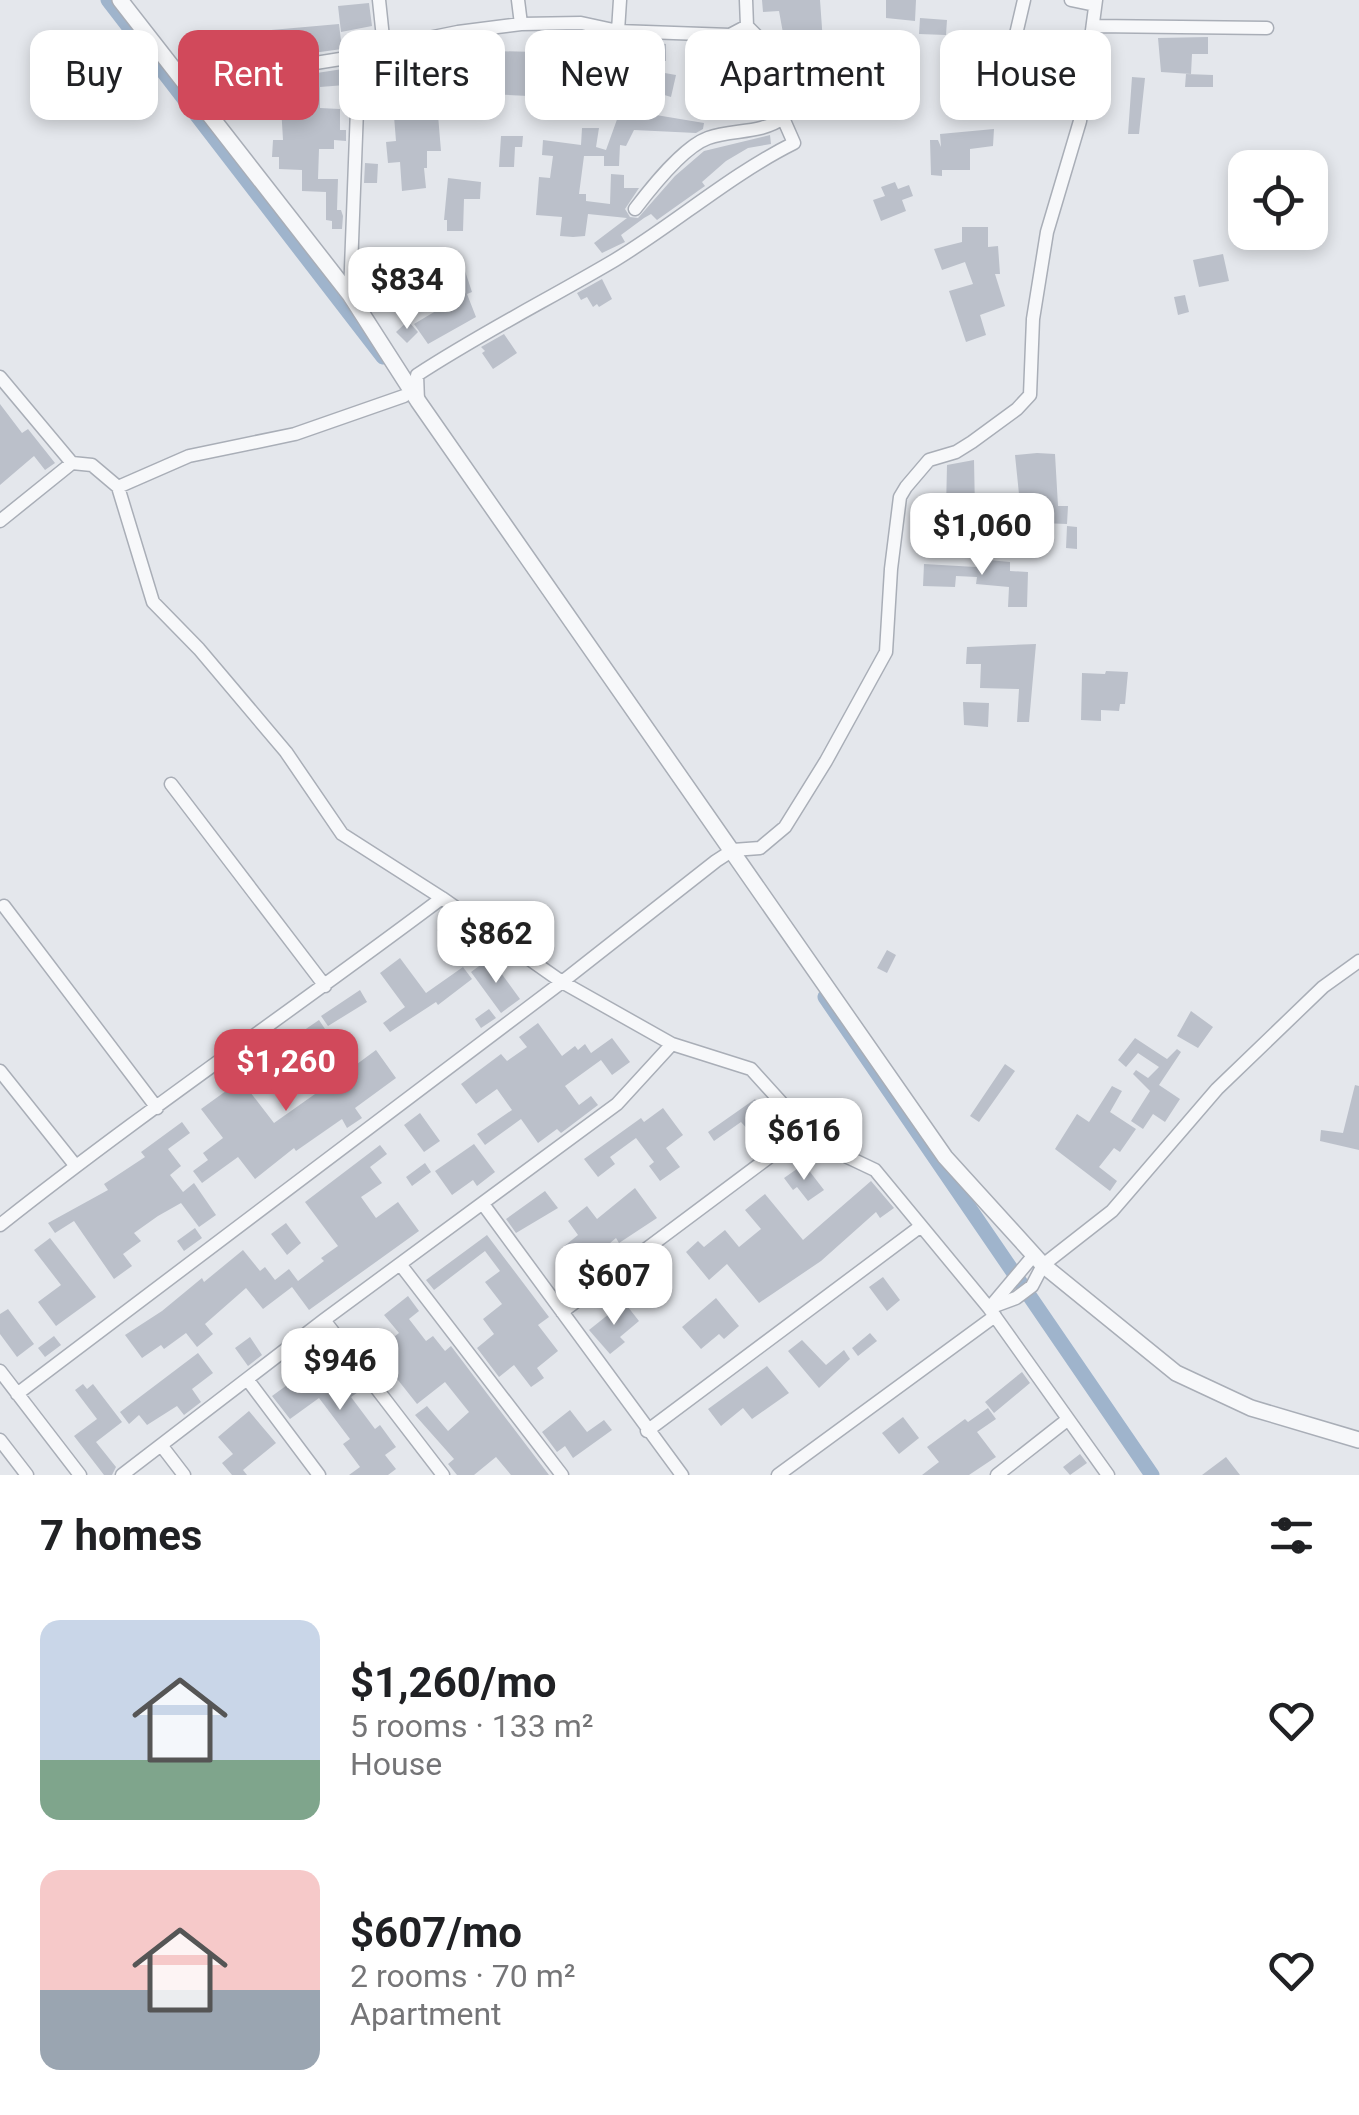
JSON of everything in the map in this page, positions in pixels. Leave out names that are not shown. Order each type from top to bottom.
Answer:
[{"type":"street","points":[[120,0],[178,75]]},
{"type":"street","points":[[379,0],[382,30]]},
{"type":"street","points":[[518,0],[522,24]]},
{"type":"street","points":[[618,30],[620,0]]},
{"type":"street","points":[[746,0],[747,26],[751,30]]},
{"type":"street","points":[[1017,30],[1024,0]]},
{"type":"street","points":[[17,1394],[716,862],[733,850],[760,848],[785,826],[886,652],[900,497],[929,460],[956,452],[972,442],[1030,395],[1032,319],[1048,232],[1080,122],[1094,26],[1096,3],[1071,0]]},
{"type":"street","points":[[474,30],[581,23],[613,30]]},
{"type":"street","points":[[665,33],[730,35],[747,26]]},
{"type":"street","points":[[1094,26],[1266,28]]},
{"type":"street","points":[[213,120],[350,295],[411,398],[733,850],[945,1158],[1039,1260],[1176,1373],[1251,1408],[1359,1440]]},
{"type":"street","points":[[350,295],[357,120]]},
{"type":"street","points":[[635,210],[649,190],[705,139],[770,127],[780,120]]},
{"type":"street","points":[[411,398],[417,375],[472,339],[616,259],[766,157],[794,143],[784,120]]},
{"type":"street","points":[[0,377],[72,463],[92,465],[118,486],[153,602],[199,649],[286,752],[342,834],[562,982],[672,1044],[751,1069],[818,1143],[875,1170],[992,1312],[1108,1475]]},
{"type":"street","points":[[118,486],[189,456],[295,434],[411,398]]},
{"type":"street","points":[[0,521],[72,463]]},
{"type":"street","points":[[171,784],[325,986]]},
{"type":"street","points":[[0,1224],[442,898]]},
{"type":"street","points":[[4,906],[157,1108]]},
{"type":"street","points":[[992,1312],[1006,1284],[1112,1210],[1218,1088],[1323,986],[1359,961]]},
{"type":"street","points":[[122,1475],[617,1104],[672,1044]]},
{"type":"street","points":[[0,1071],[75,1165]]},
{"type":"street","points":[[562,1312],[804,1130]]},
{"type":"street","points":[[483,1204],[682,1475]]},
{"type":"street","points":[[647,1431],[921,1226]]},
{"type":"street","points":[[778,1475],[992,1312],[1032,1286],[1039,1260]]},
{"type":"street","points":[[400,1264],[562,1475]]},
{"type":"street","points":[[324,1320],[443,1475]]},
{"type":"street","points":[[0,1371],[80,1475]]},
{"type":"street","points":[[247,1379],[319,1475]]},
{"type":"street","points":[[997,1475],[1067,1420]]},
{"type":"street","points":[[0,1440],[27,1475]]},
{"type":"street","points":[[161,1446],[184,1475]]},
{"type":"building","points":[[762,0],[820,0],[822,30],[782,30],[779,11],[763,12]]},
{"type":"building","points":[[886,0],[916,0],[915,21],[886,18]]},
{"type":"building","points":[[369,3],[372,26],[341,30],[338,6]]},
{"type":"building","points":[[920,18],[947,20],[946,30],[940,30],[940,35],[920,34]]},
{"type":"building","points":[[339,24],[339,49],[319,52],[319,30],[270,30]]},
{"type":"building","points":[[1208,37],[1208,54],[1192,54],[1191,74],[1161,72],[1158,38]]},
{"type":"building","points":[[505,51],[525,52],[525,96],[505,95]]},
{"type":"building","points":[[339,70],[339,85],[320,87],[320,108],[339,109],[340,130],[346,130],[346,141],[334,140],[334,149],[319,149],[318,179],[338,179],[337,210],[343,216],[342,229],[332,229],[332,221],[326,220],[326,192],[302,191],[302,170],[279,169],[279,157],[272,157],[273,140],[283,140],[282,120],[319,120],[319,73]]},
{"type":"building","points":[[665,73],[676,75],[671,97],[665,95]]},
{"type":"building","points":[[1186,74],[1213,75],[1213,87],[1185,87]]},
{"type":"building","points":[[1132,77],[1145,78],[1139,134],[1128,134]]},
{"type":"building","points":[[665,116],[704,123],[696,133],[634,130],[626,146],[620,145],[619,166],[604,166],[604,156],[584,156],[579,194],[586,194],[586,201],[610,204],[611,174],[624,175],[624,188],[639,188],[625,209],[630,217],[638,218],[675,176],[704,151],[770,135],[771,144],[748,148],[726,161],[702,182],[705,186],[657,220],[651,214],[644,218],[621,235],[625,242],[602,253],[594,243],[627,218],[588,214],[585,236],[573,237],[560,236],[562,217],[536,215],[539,177],[550,178],[553,156],[542,155],[543,140],[581,145],[582,128],[599,128],[596,147],[606,150],[617,120],[665,120]]},
{"type":"building","points":[[394,120],[438,120],[441,151],[427,151],[426,188],[402,191],[400,162],[388,163],[386,142],[396,141]]},
{"type":"building","points":[[994,129],[993,146],[970,149],[970,170],[942,170],[942,176],[931,175],[930,140],[938,140],[941,147],[940,134]]},
{"type":"building","points":[[501,136],[523,136],[522,147],[515,147],[514,167],[499,167]]},
{"type":"building","points":[[365,163],[378,164],[377,183],[364,183]]},
{"type":"building","points":[[448,178],[481,182],[480,199],[464,199],[463,231],[447,231],[444,220]]},
{"type":"building","points":[[895,182],[898,189],[909,185],[913,196],[902,200],[906,211],[881,221],[873,200],[885,196],[881,187]]},
{"type":"building","points":[[962,227],[988,227],[988,247],[998,246],[1000,274],[995,274],[1005,306],[980,315],[986,335],[966,342],[949,291],[973,284],[965,262],[942,270],[934,249],[962,242]]},
{"type":"building","points":[[1223,254],[1229,281],[1199,287],[1193,260]]},
{"type":"building","points":[[361,270],[402,272],[401,292],[360,291]]},
{"type":"building","points":[[465,271],[472,292],[467,294],[476,317],[428,344],[414,324],[456,299],[447,278]]},
{"type":"building","points":[[602,279],[612,299],[599,307],[593,307],[587,297],[581,300],[577,293]]},
{"type":"building","points":[[1185,295],[1189,312],[1178,315],[1174,297]]},
{"type":"building","points":[[408,321],[418,332],[407,343],[396,332]]},
{"type":"building","points":[[504,334],[517,353],[493,369],[481,347]]},
{"type":"building","points":[[0,404],[22,433],[28,429],[55,463],[45,470],[34,456],[0,485]]},
{"type":"building","points":[[1055,454],[1058,506],[1068,506],[1067,524],[995,521],[996,503],[1020,504],[1015,455]]},
{"type":"building","points":[[974,460],[975,510],[946,509],[947,465]]},
{"type":"building","points":[[1067,526],[1077,527],[1077,549],[1066,548]]},
{"type":"building","points":[[977,559],[1010,562],[1010,571],[1028,572],[1027,607],[1008,607],[1009,587],[976,584],[977,577],[956,576],[955,587],[923,586],[924,564],[976,567]]},
{"type":"building","points":[[1036,644],[1029,722],[1017,722],[1019,689],[980,688],[981,664],[966,664],[967,647]]},
{"type":"building","points":[[1128,672],[1125,704],[1120,704],[1119,711],[1101,710],[1101,721],[1081,720],[1082,673]]},
{"type":"building","points":[[963,702],[989,703],[988,727],[964,725]]},
{"type":"building","points":[[453,918],[465,929],[446,943],[437,930]]},
{"type":"building","points":[[887,950],[896,955],[887,973],[877,968]]},
{"type":"building","points":[[400,958],[426,993],[463,967],[472,979],[438,1005],[436,1002],[390,1032],[383,1023],[405,1007],[380,973]]},
{"type":"building","points":[[490,958],[520,999],[501,1013],[471,972]]},
{"type":"building","points":[[360,990],[367,1002],[328,1026],[321,1016]]},
{"type":"building","points":[[489,1009],[496,1018],[481,1028],[475,1019]]},
{"type":"building","points":[[1191,1011],[1213,1027],[1198,1048],[1177,1036]]},
{"type":"building","points":[[319,1020],[335,1044],[315,1056],[300,1033]]},
{"type":"building","points":[[538,1023],[562,1056],[585,1044],[591,1053],[612,1038],[630,1062],[612,1075],[601,1060],[565,1086],[579,1105],[591,1096],[598,1105],[561,1133],[557,1129],[538,1143],[521,1119],[485,1145],[477,1134],[512,1110],[497,1089],[476,1104],[461,1084],[501,1054],[507,1061],[527,1047],[519,1037]]},
{"type":"building","points":[[1135,1038],[1167,1059],[1177,1049],[1181,1052],[1159,1085],[1180,1099],[1165,1122],[1153,1114],[1143,1129],[1131,1121],[1150,1091],[1133,1074],[1136,1070],[1148,1078],[1159,1067],[1138,1053],[1126,1067],[1118,1060]]},
{"type":"building","points":[[279,1049],[297,1077],[279,1089],[268,1074],[247,1088],[274,1123],[315,1094],[306,1082],[326,1069],[334,1081],[376,1050],[396,1078],[355,1108],[362,1118],[347,1128],[342,1119],[296,1151],[294,1148],[255,1179],[238,1157],[202,1183],[193,1171],[208,1160],[203,1153],[223,1138],[201,1109]]},
{"type":"building","points":[[1005,1064],[1015,1071],[979,1122],[970,1116]]},
{"type":"building","points":[[1355,1085],[1359,1086],[1359,1150],[1320,1141],[1321,1130],[1343,1133]]},
{"type":"building","points":[[1112,1086],[1122,1091],[1110,1112],[1136,1129],[1120,1152],[1114,1148],[1099,1167],[1117,1181],[1110,1191],[1055,1149],[1077,1114],[1089,1122]]},
{"type":"building","points":[[755,1099],[780,1134],[763,1146],[741,1122],[714,1141],[708,1132]]},
{"type":"building","points":[[663,1108],[683,1135],[666,1148],[680,1167],[660,1181],[649,1166],[654,1162],[636,1138],[610,1157],[615,1164],[598,1177],[584,1159],[641,1118],[644,1122]]},
{"type":"building","points":[[420,1113],[440,1141],[424,1152],[404,1125]]},
{"type":"building","points":[[182,1122],[190,1133],[168,1149],[181,1166],[170,1175],[183,1192],[194,1183],[216,1215],[199,1227],[181,1203],[158,1216],[134,1233],[141,1241],[123,1254],[132,1266],[114,1279],[74,1221],[55,1233],[48,1223],[108,1190],[104,1184],[145,1157],[141,1152]]},
{"type":"building","points":[[474,1144],[495,1172],[477,1186],[473,1180],[452,1195],[435,1171]]},
{"type":"building","points":[[380,1145],[387,1154],[370,1167],[382,1183],[361,1197],[376,1218],[398,1202],[419,1231],[309,1310],[292,1287],[263,1309],[246,1288],[205,1324],[213,1334],[197,1347],[186,1333],[164,1349],[161,1345],[142,1358],[125,1335],[202,1278],[204,1282],[243,1250],[260,1271],[265,1267],[275,1280],[289,1269],[298,1281],[324,1261],[321,1258],[338,1246],[305,1202]]},
{"type":"building","points":[[425,1163],[431,1172],[412,1186],[406,1177]]},
{"type":"building","points":[[804,1164],[824,1190],[808,1201],[784,1178]]},
{"type":"building","points":[[871,1181],[894,1208],[880,1218],[876,1212],[821,1261],[759,1303],[727,1264],[709,1280],[686,1252],[698,1241],[704,1247],[725,1230],[739,1247],[761,1229],[745,1210],[765,1194],[803,1240]]},
{"type":"building","points":[[635,1188],[657,1218],[619,1243],[616,1238],[579,1269],[562,1248],[578,1235],[568,1221],[587,1206],[597,1219]]},
{"type":"building","points":[[545,1191],[558,1208],[516,1233],[506,1219]]},
{"type":"building","points":[[286,1223],[301,1243],[287,1255],[271,1234]]},
{"type":"building","points":[[195,1228],[202,1238],[184,1251],[177,1241]]},
{"type":"building","points":[[487,1235],[549,1317],[538,1325],[558,1351],[537,1368],[544,1378],[531,1387],[514,1365],[499,1377],[477,1348],[494,1334],[483,1319],[502,1304],[485,1282],[500,1271],[485,1251],[434,1290],[426,1280]]},
{"type":"building","points":[[50,1238],[96,1297],[56,1326],[38,1302],[61,1285],[34,1250]]},
{"type":"building","points":[[883,1277],[900,1300],[887,1311],[869,1287]]},
{"type":"building","points":[[408,1296],[419,1311],[409,1319],[426,1341],[433,1336],[445,1351],[451,1346],[549,1475],[511,1475],[496,1457],[474,1475],[457,1475],[448,1464],[454,1459],[415,1415],[427,1406],[448,1431],[469,1412],[445,1382],[417,1404],[394,1375],[387,1380],[368,1357],[399,1333],[384,1315]]},
{"type":"building","points":[[716,1298],[739,1326],[724,1339],[719,1334],[701,1349],[682,1327]]},
{"type":"building","points":[[624,1302],[639,1321],[620,1337],[625,1342],[610,1354],[589,1330]]},
{"type":"building","points":[[8,1309],[34,1344],[17,1357],[0,1334],[0,1314]]},
{"type":"building","points":[[870,1333],[877,1341],[858,1356],[852,1348]]},
{"type":"building","points":[[54,1336],[61,1345],[45,1357],[38,1348]]},
{"type":"building","points":[[250,1337],[262,1355],[248,1366],[235,1348]]},
{"type":"building","points":[[802,1340],[826,1365],[844,1350],[850,1359],[819,1388],[788,1351]]},
{"type":"building","points":[[333,1352],[361,1390],[351,1397],[375,1429],[380,1425],[396,1447],[385,1455],[396,1469],[388,1475],[349,1475],[360,1467],[343,1444],[350,1439],[319,1398],[290,1419],[272,1396]]},
{"type":"building","points":[[198,1353],[213,1373],[192,1389],[201,1402],[184,1415],[177,1406],[147,1425],[139,1415],[129,1424],[120,1412]]},
{"type":"building","points":[[767,1366],[789,1393],[752,1419],[743,1408],[721,1426],[708,1409]]},
{"type":"building","points":[[1022,1372],[1030,1383],[994,1413],[985,1402]]},
{"type":"building","points":[[83,1384],[87,1389],[93,1384],[122,1422],[96,1442],[116,1467],[112,1475],[104,1475],[74,1436],[97,1419],[75,1390]]},
{"type":"building","points":[[988,1408],[996,1419],[977,1432],[996,1457],[969,1475],[922,1475],[939,1462],[927,1447],[965,1419],[968,1422]]},
{"type":"building","points":[[570,1410],[587,1432],[604,1420],[612,1430],[573,1458],[565,1446],[557,1452],[542,1432]]},
{"type":"building","points":[[249,1411],[276,1443],[243,1470],[247,1475],[232,1475],[222,1463],[233,1454],[218,1437]]},
{"type":"building","points":[[903,1417],[919,1438],[899,1454],[882,1433]]},
{"type":"building","points":[[1080,1454],[1087,1463],[1070,1475],[1063,1467]]},
{"type":"building","points":[[1226,1457],[1240,1475],[1202,1475]]},
{"type":"waterway","points":[[108,0],[383,357]]},
{"type":"waterway","points":[[825,997],[1152,1475]]}]
